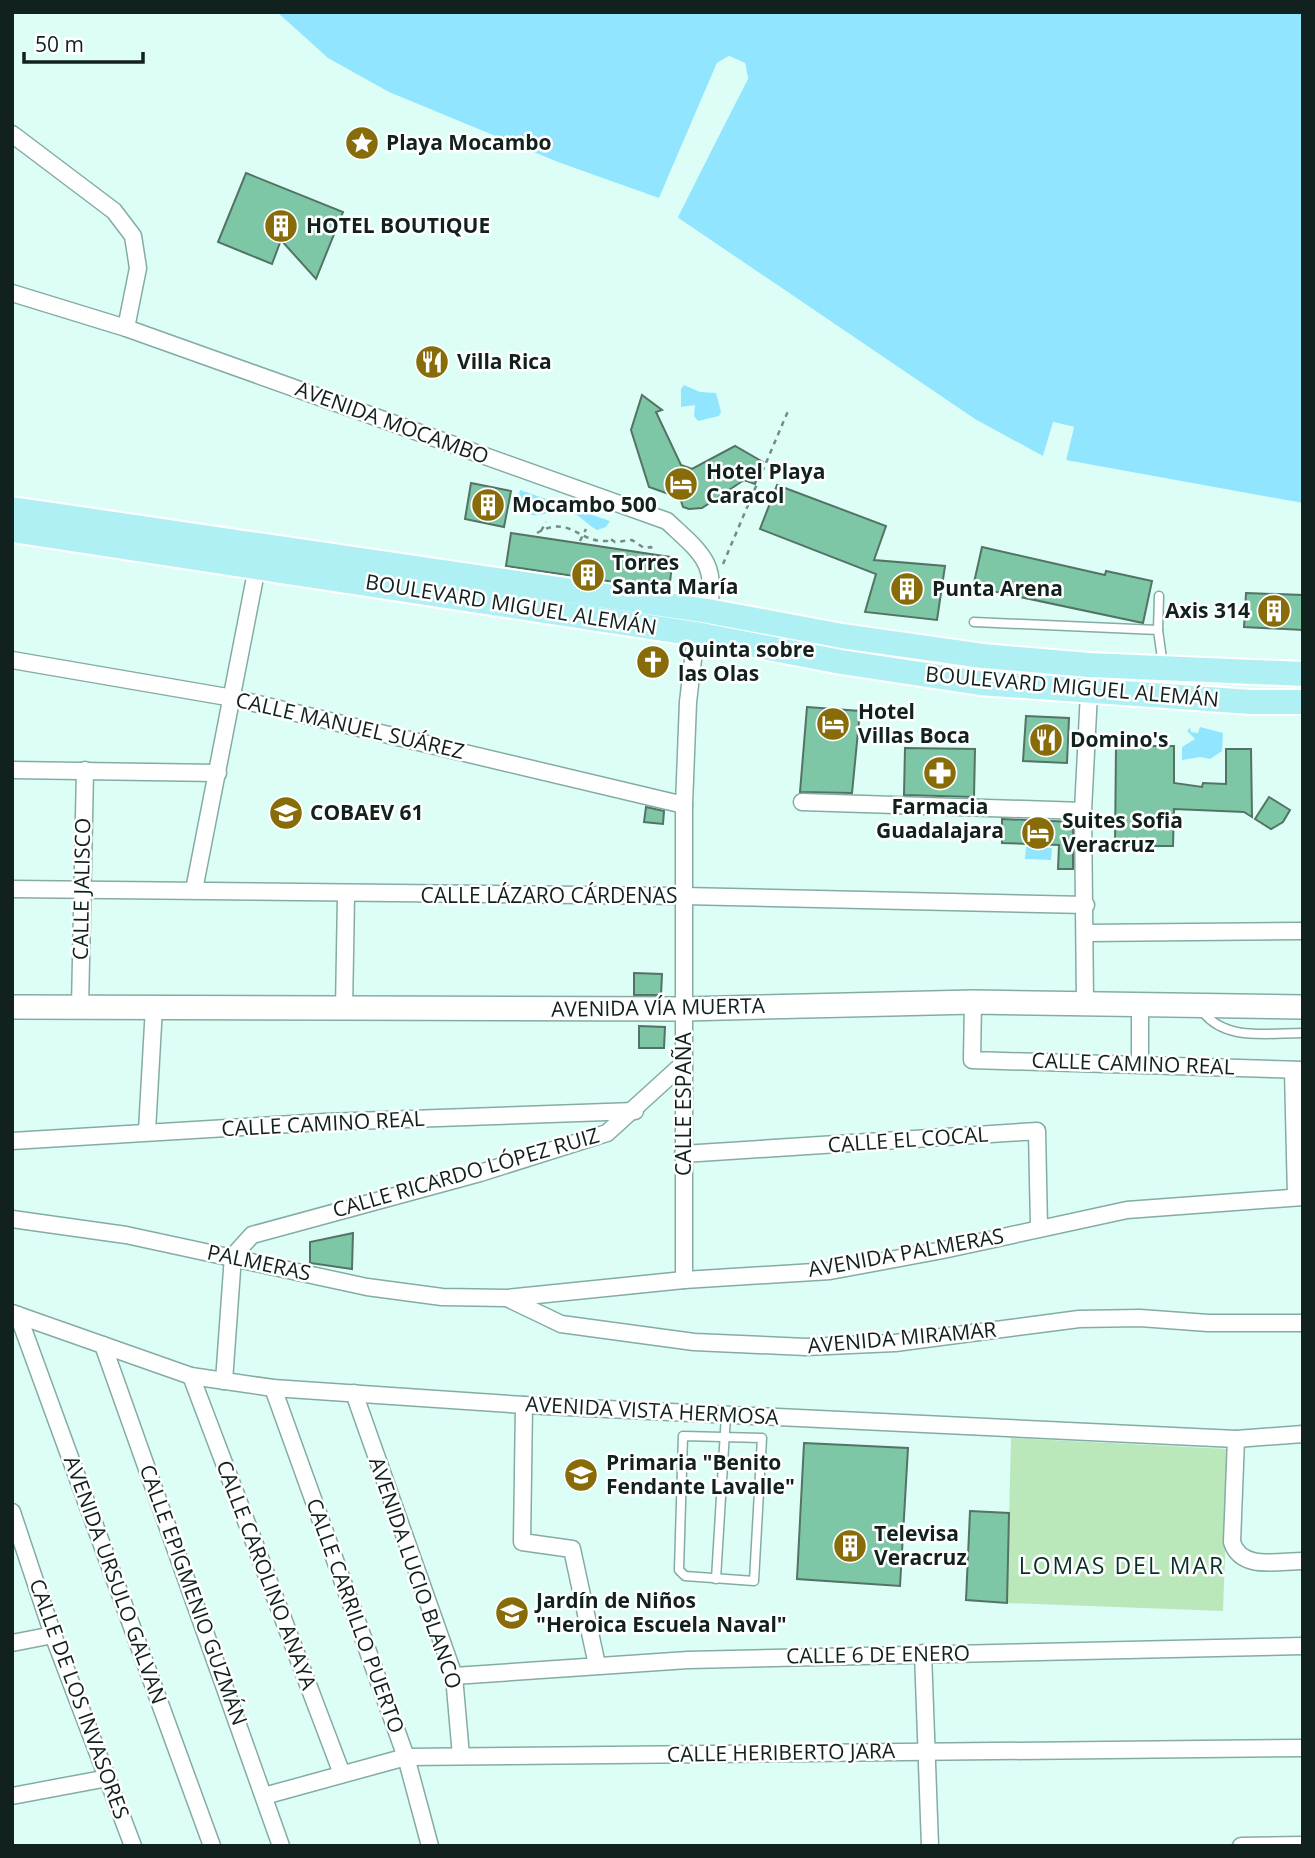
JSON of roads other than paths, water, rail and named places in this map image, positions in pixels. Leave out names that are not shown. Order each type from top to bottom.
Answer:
[{"type":"main road","name":"BOULEVARD MIGUEL ALEMÁN","points":[[12,509],[708,611],[842,636],[983,656],[1164,669],[1303,674]]},
{"type":"main road","name":"BOULEVARD MIGUEL ALEMÁN","points":[[12,530],[696,634],[853,664],[980,683],[1089,692],[1303,702]]},
{"type":"street","points":[[12,134],[114,211],[133,236],[138,268],[126,328]]},
{"type":"street","name":"AVENIDA MOCAMBO","points":[[12,293],[126,328],[667,521],[705,556],[714,586],[708,611]]},
{"type":"street","points":[[194,890],[257,567]]},
{"type":"street","name":"CALLE ESPAÑA","points":[[684,1280],[684,805],[688,702],[696,634]]},
{"type":"street","name":"CALLE MANUEL SUÁREZ","points":[[12,660],[233,698],[684,805]]},
{"type":"street","points":[[1085,1002],[1083,811],[1089,692]]},
{"type":"street","points":[[12,770],[218,773]]},
{"type":"street","name":"CALLE JALISCO","points":[[80,1007],[85,771]]},
{"type":"street","points":[[802,802],[1083,811]]},
{"type":"street","name":"CALLE LÁZARO CÁRDENAS","points":[[12,889],[194,890],[346,895],[684,896],[1086,905]]},
{"type":"street","points":[[344,1009],[346,895]]},
{"type":"street","points":[[1086,933],[1303,931]]},
{"type":"street","name":"AVENIDA VÍA MUERTA","points":[[12,1007],[684,1009],[973,1002],[1303,1007]]},
{"type":"street","name":"CALLE CAMINO REAL","points":[[973,1002],[972,1060],[1298,1070]]},
{"type":"street","points":[[1140,1003],[1140,1064]]},
{"type":"street","points":[[147,1131],[154,1007]]},
{"type":"street","name":"CALLE RICARDO LÓPEZ RUIZ","points":[[233,1256],[252,1235],[480,1173],[607,1133],[635,1111],[684,1063]]},
{"type":"street","points":[[1298,1070],[1299,1197]]},
{"type":"street","name":"CALLE CAMINO REAL","points":[[12,1141],[147,1131],[635,1111]]},
{"type":"street","name":"CALLE EL COCAL","points":[[683,1154],[1037,1131],[1039,1227]]},
{"type":"street","name":"AVENIDA PALMERAS","points":[[507,1298],[684,1280],[830,1271],[943,1250],[1127,1210],[1299,1197]]},
{"type":"street","name":"PALMERAS","points":[[12,1219],[126,1235],[367,1287],[442,1297],[507,1298]]},
{"type":"street","points":[[224,1381],[233,1256]]},
{"type":"street","name":"AVENIDA MIRAMAR","points":[[507,1298],[561,1324],[694,1342],[806,1347],[895,1343],[1079,1319],[1303,1323]]},
{"type":"street","name":"AVENIDA VISTA HERMOSA","points":[[15,1314],[191,1376],[273,1388],[524,1405],[1236,1439],[1303,1434]]},
{"type":"street","name":"AVENIDA URSULO GALVAN","points":[[15,1314],[212,1846]]},
{"type":"street","name":"CALLE EPIGMENIO GUZMÁN","points":[[103,1345],[281,1846]]},
{"type":"street","name":"CALLE CAROLINO ANAYA","points":[[191,1376],[342,1773]]},
{"type":"street","name":"CALLE CARRILLO PUERTO","points":[[273,1388],[406,1757],[430,1846]]},
{"type":"street","name":"AVENIDA LUCIO BLANCO","points":[[354,1393],[454,1676],[461,1756]]},
{"type":"street","points":[[524,1405],[522,1542],[572,1549],[597,1665]]},
{"type":"street","points":[[1236,1439],[1232,1542],[1236,1555],[1245,1561],[1303,1561]]},
{"type":"street","name":"CALLE DE LOS INVASORES","points":[[12,1512],[53,1635],[133,1846]]},
{"type":"street","points":[[12,1643],[53,1635]]},
{"type":"street","name":"CALLE 6 DE ENERO","points":[[454,1676],[597,1665],[923,1653],[1303,1646]]},
{"type":"street","points":[[923,1653],[930,1846]]},
{"type":"street","name":"CALLE HERIBERTO JARA","points":[[264,1796],[406,1757],[1303,1748]]},
{"type":"street","points":[[12,1796],[108,1778]]},
{"type":"street","points":[[1241,1846],[1303,1845]]},
{"type":"lane","points":[[1159,596],[1158,630],[1164,669]]},
{"type":"lane","points":[[974,622],[1158,630]]},
{"type":"lane","points":[[1198,1004],[1209,1022],[1228,1032],[1303,1033]]},
{"type":"lane","points":[[716,1579],[726,1415]]},
{"type":"lane","points":[[683,1436],[762,1438],[754,1581],[716,1579],[685,1576],[678,1570],[683,1436]]},
{"type":"water","points":[[277,12],[1303,12],[1303,503],[1066,460],[1074,427],[1054,422],[1043,456],[975,419],[677,217],[748,79],[745,63],[729,56],[717,63],[659,198],[558,162],[389,92],[328,58]]},
{"type":"water","points":[[684,385],[700,392],[716,393],[721,412],[719,416],[698,421],[694,416],[695,405],[681,407],[681,389]]},
{"type":"water","points":[[520,490],[610,521],[606,527],[597,530],[569,512],[535,515],[523,512],[517,506]]},
{"type":"water","points":[[1200,727],[1223,733],[1222,751],[1210,759],[1200,757],[1182,760],[1182,747],[1195,739],[1187,731],[1190,728],[1191,732],[1198,733]]},
{"type":"water","points":[[1026,847],[1052,848],[1051,860],[1025,859]]},
{"type":"place","name":"Playa Mocambo","points":[[362,143]]},
{"type":"place","name":"HOTEL BOUTIQUE","points":[[281,226]]},
{"type":"place","name":"Villa Rica","points":[[432,362]]},
{"type":"place","name":"Hotel Playa Caracol","points":[[681,484]]},
{"type":"place","name":"Mocambo 500","points":[[488,505]]},
{"type":"place","name":"Torres Santa María","points":[[588,575]]},
{"type":"place","name":"Punta Arena","points":[[907,589]]},
{"type":"place","name":"Axis 314","points":[[1274,611]]},
{"type":"place","name":"Quinta sobre las Olas","points":[[653,662]]},
{"type":"place","name":"Hotel Villas Boca","points":[[833,724]]},
{"type":"place","name":"Domino's","points":[[1046,740]]},
{"type":"place","name":"Farmacia Guadalajara","points":[[940,773]]},
{"type":"place","name":"COBAEV 61","points":[[286,813]]},
{"type":"place","name":"Suites Sofia Veracruz","points":[[1038,833]]},
{"type":"place","name":"Primaria \"Benito Fendante Lavalle\"","points":[[581,1475]]},
{"type":"place","name":"Televisa Veracruz","points":[[850,1546]]},
{"type":"place","name":"Jardín de Niños \"Heroica Escuela Naval\"","points":[[512,1613]]},
{"type":"district","name":"LOMAS DEL MAR","points":[[1122,1566]]}]
